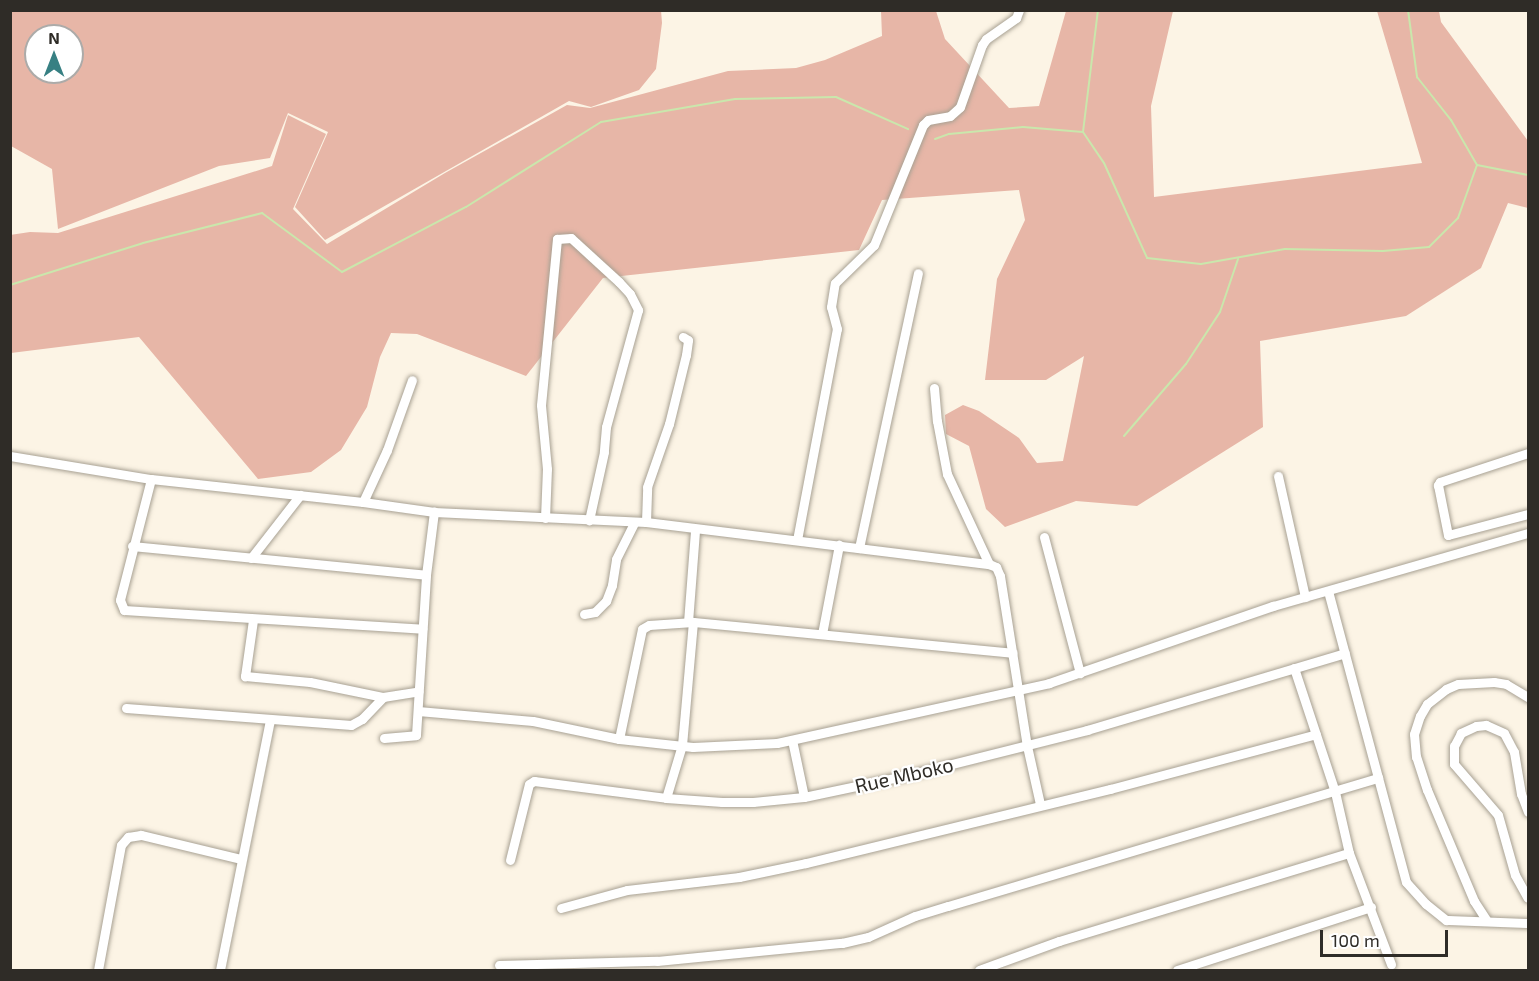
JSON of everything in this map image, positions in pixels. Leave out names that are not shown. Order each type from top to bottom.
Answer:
[{"type":"street","points":[[797,540],[837,329],[831,307],[835,283],[874,245],[923,126],[928,120],[956,112],[964,100],[986,39],[1002,30],[1019,10]]},
{"type":"street","points":[[544,518],[547,469],[542,405],[557,239],[571,238],[620,282],[630,294],[638,310],[608,417],[589,520]]},
{"type":"street","points":[[859,548],[918,273]]},
{"type":"street","points":[[646,522],[647,487],[669,424],[685,358],[688,340],[683,337]]},
{"type":"street","points":[[363,502],[387,450],[412,380]]},
{"type":"street","points":[[934,388],[936,421],[947,474],[989,564]]},
{"type":"street","points":[[1528,453],[1438,485],[1448,536],[1528,514]]},
{"type":"street","points":[[10,456],[151,479],[434,512],[646,522],[695,530],[989,564],[996,567],[1000,576],[1027,746],[1040,804]]},
{"type":"street","points":[[1278,476],[1305,597]]},
{"type":"street","points":[[151,479],[120,600],[124,610],[422,629]]},
{"type":"street","points":[[250,558],[300,495]]},
{"type":"street","points":[[384,738],[416,735],[426,575],[434,512]]},
{"type":"street","points":[[584,614],[595,612],[606,601],[617,555],[634,523]]},
{"type":"street","points":[[666,798],[682,745],[695,530]]},
{"type":"street","points":[[418,711],[533,721],[620,739],[682,745],[764,744],[792,740],[1020,692],[1305,597],[1528,533]]},
{"type":"street","points":[[1044,537],[1080,673]]},
{"type":"street","points":[[822,634],[839,545]]},
{"type":"street","points":[[132,546],[426,575]]},
{"type":"street","points":[[1328,591],[1406,882],[1426,904],[1446,920],[1528,923]]},
{"type":"street","points":[[254,620],[245,676],[310,682],[383,697],[419,691]]},
{"type":"street","points":[[620,739],[642,629],[653,624],[691,622],[1013,653]]},
{"type":"street","name":"Rue Mboko","points":[[510,860],[531,781],[666,798],[753,802],[804,797],[1027,746],[1345,653]]},
{"type":"street","points":[[1294,668],[1335,792],[1349,853],[1391,964]]},
{"type":"street","points":[[1487,921],[1474,901],[1427,790],[1416,757],[1414,734],[1427,704],[1446,689],[1458,684],[1494,682],[1506,684],[1528,697]]},
{"type":"street","points":[[126,708],[270,720],[354,724],[383,697]]},
{"type":"street","points":[[219,970],[270,720]]},
{"type":"street","points":[[1528,812],[1521,794],[1514,752],[1504,733],[1486,725],[1476,726],[1461,733],[1454,746],[1454,764],[1498,815],[1515,875],[1528,898]]},
{"type":"street","points":[[561,908],[627,890],[739,878],[1110,789],[1316,734]]},
{"type":"street","points":[[792,740],[804,797]]},
{"type":"street","points":[[498,965],[656,966],[842,943],[868,937],[948,906],[1378,778]]},
{"type":"street","points":[[98,970],[121,846],[128,837],[141,835],[240,859]]},
{"type":"street","points":[[979,970],[1059,941],[1349,853]]},
{"type":"street","points":[[1177,970],[1371,907]]},
{"type":"shaded area","points":[[11,10],[661,10],[662,23],[656,69],[639,90],[591,107],[569,101],[325,240],[295,207],[328,132],[288,113],[270,158],[219,166],[58,229],[52,169],[11,146]]},
{"type":"shaded area","points":[[881,11],[936,11],[945,39],[1009,108],[1039,106],[1066,11],[1173,11],[1151,106],[1154,197],[1422,163],[1377,11],[1439,11],[1441,22],[1528,141],[1528,208],[1508,203],[1481,268],[1406,316],[1260,341],[1263,427],[1137,506],[1076,501],[1005,527],[986,509],[969,446],[946,434],[945,415],[963,405],[979,411],[1019,438],[1037,463],[1063,461],[1084,356],[1046,380],[985,380],[997,279],[1025,220],[1019,190],[882,200],[859,250],[603,278],[526,376],[417,334],[391,333],[380,357],[367,407],[341,450],[311,472],[258,479],[139,337],[11,353],[10,235],[30,232],[58,233],[272,166],[288,115],[326,134],[293,209],[327,244],[445,173],[567,105],[590,108],[728,71],[796,68],[825,60],[882,36]]},
{"type":"waterway","points":[[1083,132],[1098,10]]},
{"type":"waterway","points":[[1408,10],[1417,77],[1451,120],[1477,165]]},
{"type":"waterway","points":[[10,285],[143,243],[262,213],[342,272],[466,207],[601,122],[735,99],[836,97],[908,129]]},
{"type":"waterway","points":[[935,139],[949,134],[1023,127],[1083,132],[1104,163],[1147,258],[1201,264],[1285,249],[1383,251],[1429,247],[1458,218],[1477,165],[1528,175]]},
{"type":"waterway","points":[[1124,436],[1186,364],[1220,312],[1238,259]]}]
